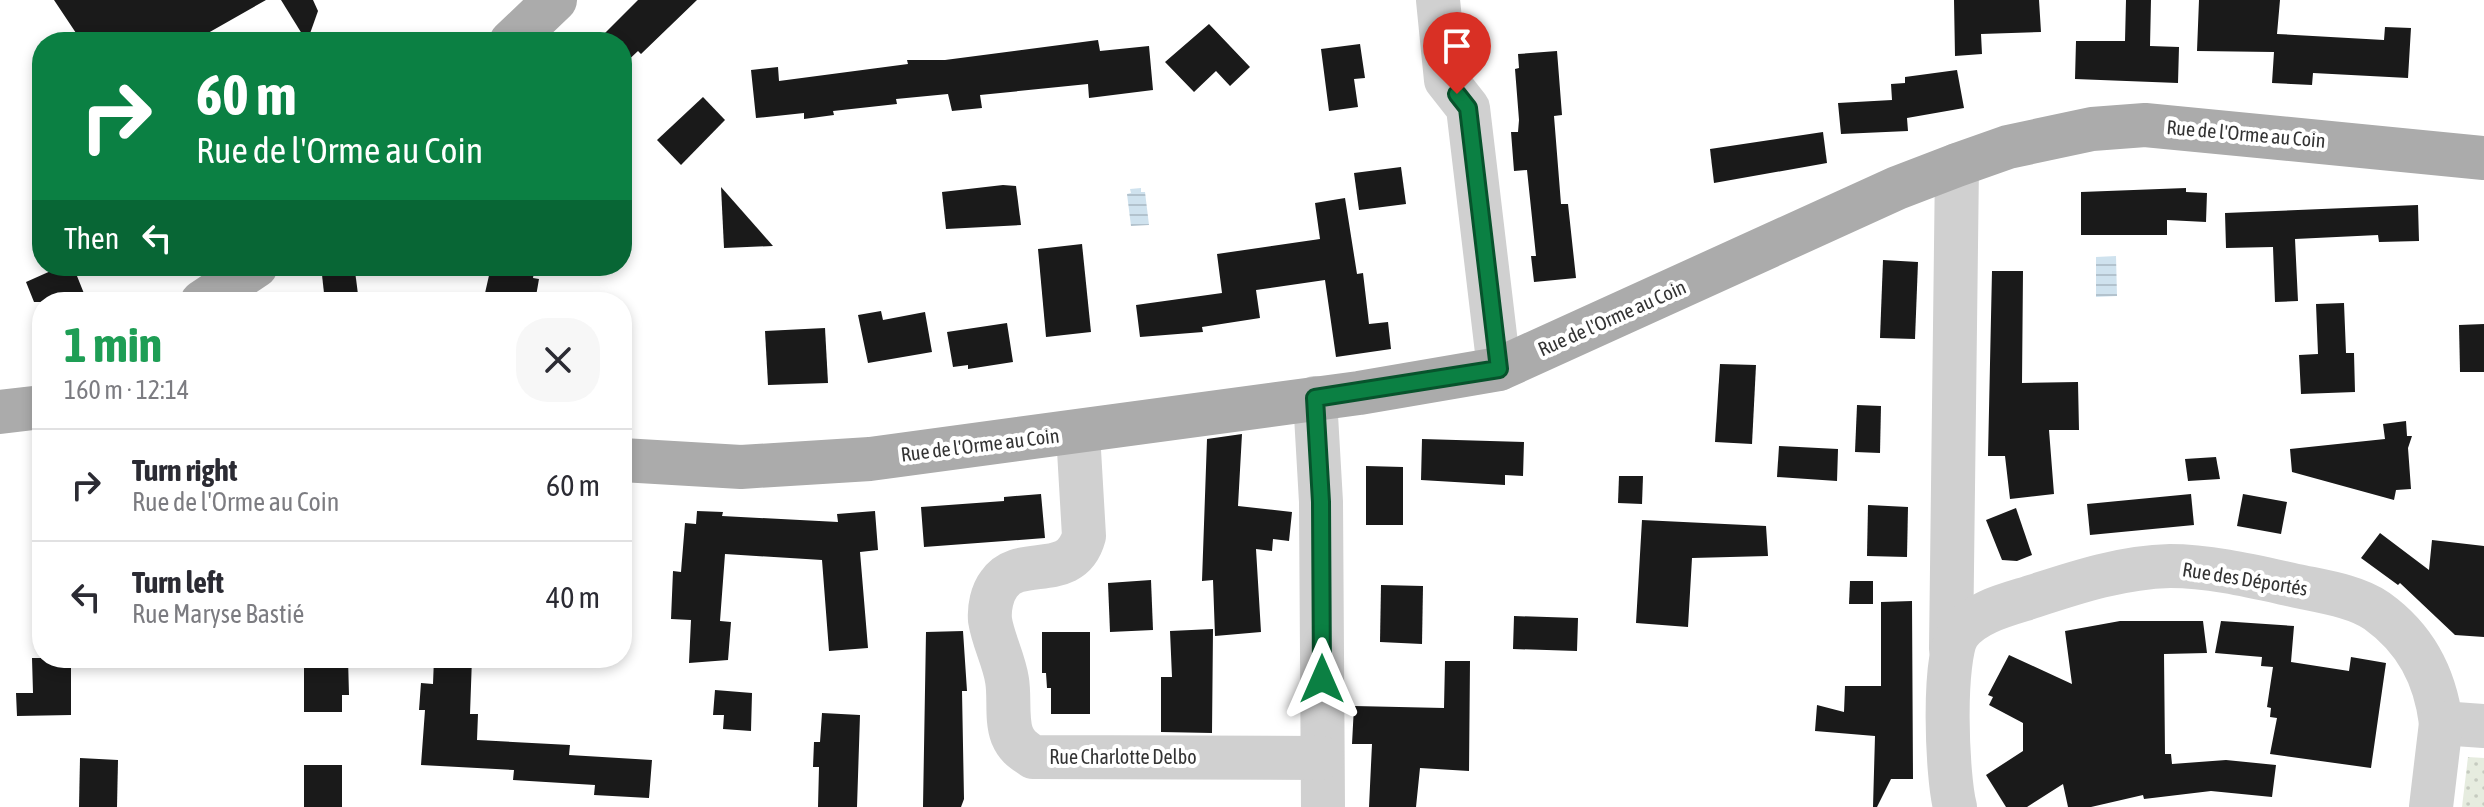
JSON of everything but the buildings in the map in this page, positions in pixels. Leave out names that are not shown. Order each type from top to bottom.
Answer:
[{"type":"main road","points":[[521,32],[555,0]]},
{"type":"main road","name":"Rue de l'Orme au Coin","points":[[632,461],[741,467],[806,465],[1078,433],[1499,369],[1897,188],[2008,147],[2092,129],[2145,125],[2484,158]]},
{"type":"main road","points":[[217,292],[241,276]]},
{"type":"main road","points":[[0,412],[32,408]]},
{"type":"street","points":[[1438,0],[1446,80],[1468,108],[1499,369]]},
{"type":"street","points":[[1955,807],[1950,787],[1957,165]]},
{"type":"street","points":[[1315,398],[1321,502],[1323,807]]},
{"type":"street","name":"Rue Charlotte Delbo","points":[[1078,433],[1084,536],[1080,553],[1070,560],[1013,573],[1000,581],[992,597],[990,619],[1007,680],[1010,731],[1018,747],[1033,757],[1322,758]]},
{"type":"street","name":"Rue des Déportés","points":[[1951,649],[1971,620],[2075,581],[2170,566],[2333,594],[2374,609],[2406,635],[2429,670],[2441,723],[2431,807]]},
{"type":"street","points":[[2441,723],[2484,726]]},
{"type":"shaded area","points":[[2468,757],[2484,758],[2484,807],[2462,807]]},
{"type":"water","points":[[1141,188],[1141,192],[1145,192],[1149,225],[1131,226],[1127,194],[1131,193],[1130,189]]},
{"type":"water","points":[[2116,256],[2117,296],[2096,297],[2096,257]]},
{"type":"route","points":[[1322,679],[1321,502],[1315,398],[1499,369],[1468,108],[1457,94]]}]
